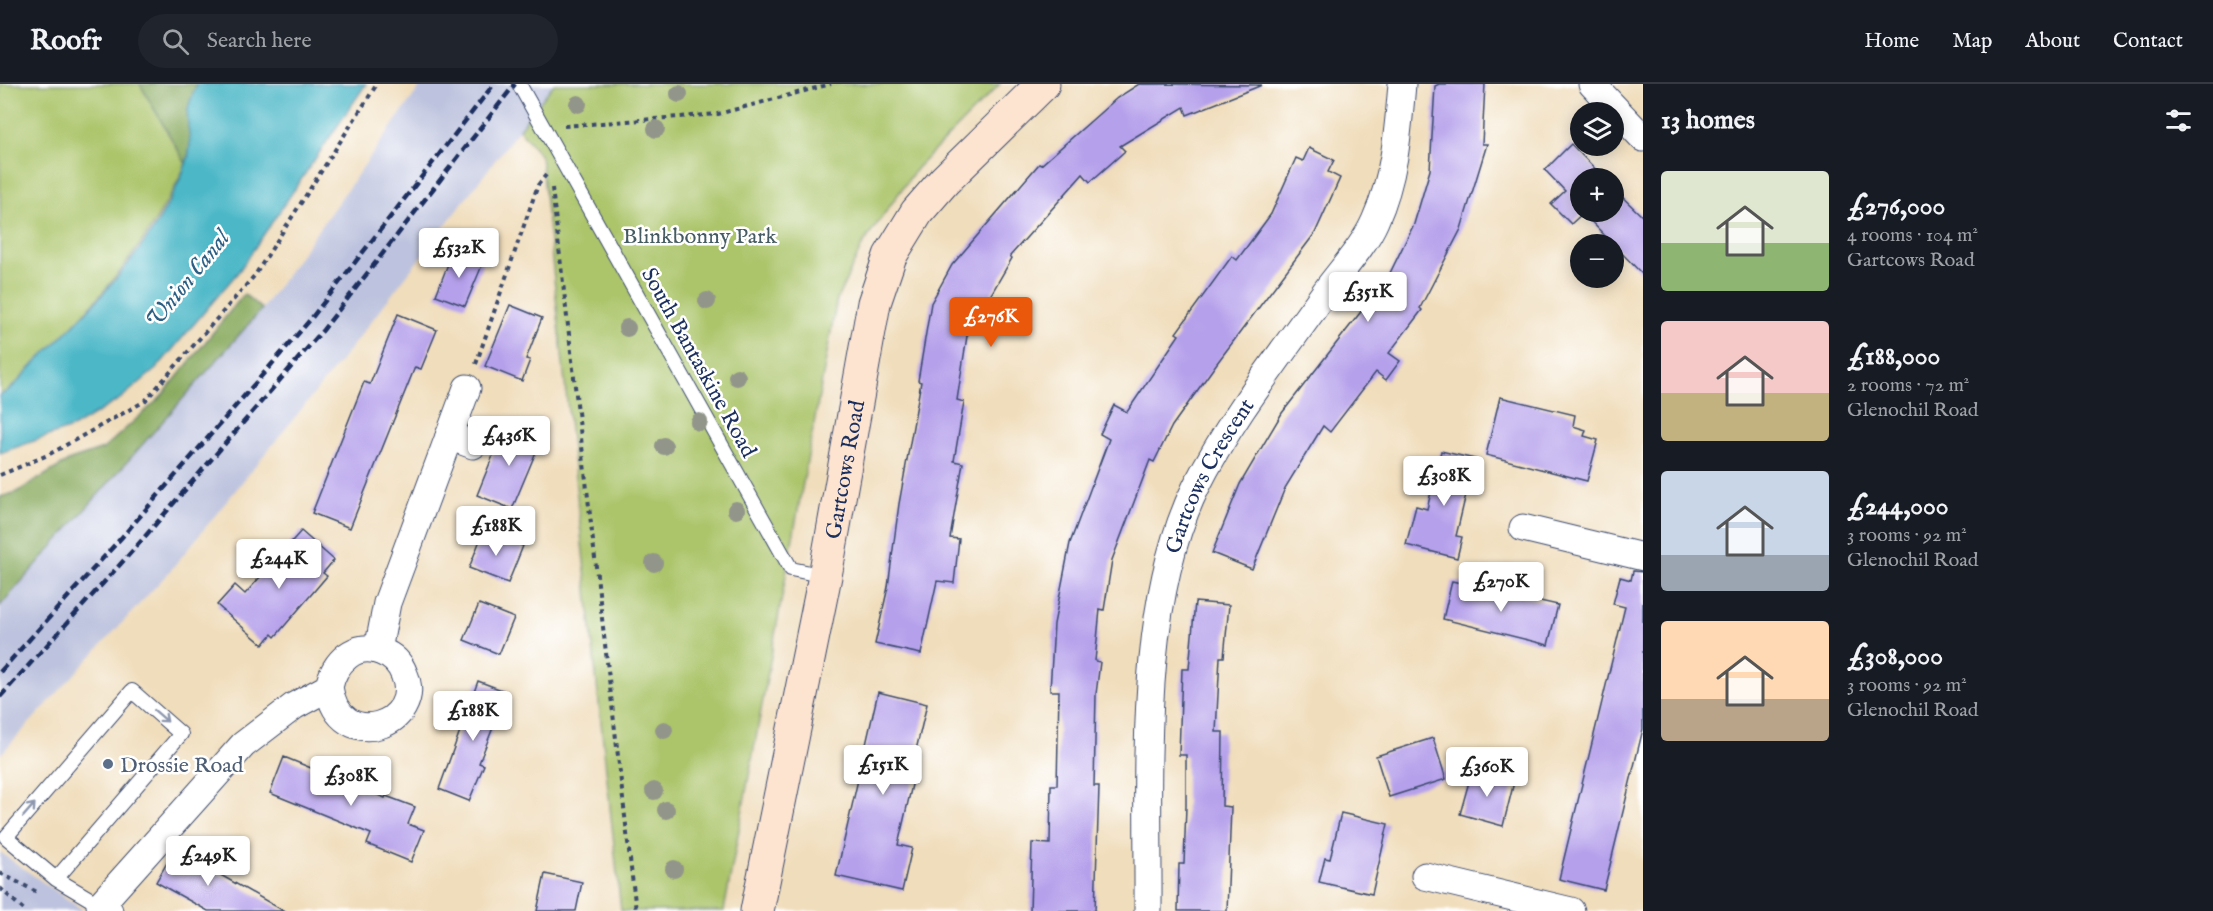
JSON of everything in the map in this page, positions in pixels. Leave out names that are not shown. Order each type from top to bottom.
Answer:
[{"type":"street","name":"Gartcows Road","points":[[757,911],[825,576],[874,303],[890,256],[917,212],[937,188],[1043,84]]},
{"type":"street","name":"Gartcows Crescent","points":[[1148,911],[1149,733],[1159,608],[1172,547],[1196,489],[1228,429],[1374,223],[1395,160],[1402,84]]},
{"type":"street","points":[[1592,84],[1643,138]]},
{"type":"street","points":[[378,650],[387,603],[461,440],[467,388]]},
{"type":"street","points":[[1522,528],[1643,557]]},
{"type":"street","points":[[363,649],[378,650],[395,660],[406,677],[405,704],[392,719],[375,727],[361,727],[348,722],[338,713],[331,702],[329,687],[332,674],[339,662],[350,653],[363,649]]},
{"type":"street","points":[[105,908],[243,745],[294,706],[329,687]]},
{"type":"street","points":[[1425,876],[1571,911]]},
{"type":"lane","name":"South Bantaskine Road","points":[[519,84],[791,568],[825,576]]},
{"type":"lane","points":[[56,879],[181,734],[132,691],[6,837],[56,879],[105,908]]},
{"type":"path","points":[[0,475],[48,455],[145,401],[255,275],[377,84]]},
{"type":"path","points":[[545,128],[718,114],[831,84]]},
{"type":"path","points":[[467,388],[538,185],[550,169],[636,911]]},
{"type":"path","points":[[0,888],[25,911]]},
{"type":"shaded area","points":[[422,84],[554,84],[343,358],[170,571],[0,755],[0,606],[262,309]]},
{"type":"shaded area","points":[[0,852],[83,910],[0,911]]},
{"type":"green space","points":[[0,84],[140,84],[186,164],[157,219],[121,270],[81,317],[15,385],[0,395]]},
{"type":"green space","points":[[140,84],[197,84],[187,111],[192,141],[186,164]]},
{"type":"green space","name":"Blinkbonny Park","points":[[554,84],[1000,84],[916,169],[863,244],[837,299],[724,911],[621,911],[541,156],[519,129]]},
{"type":"green space","points":[[244,294],[262,309],[0,606],[0,497],[17,492],[70,460],[103,449],[161,397]]},
{"type":"water","name":"Union Canal","points":[[197,84],[366,84],[239,271],[156,369],[120,399],[74,427],[0,453],[0,395],[15,385],[81,318],[123,271],[159,220],[174,192],[189,155],[188,110]]},
{"type":"building","points":[[1139,84],[1262,85],[1187,115],[1184,107],[1120,146],[1125,151],[1090,182],[1083,174],[1010,256],[1012,258],[967,336],[957,400],[964,402],[954,461],[963,463],[950,538],[959,539],[954,583],[937,581],[921,654],[875,644],[888,587],[899,504],[921,382],[918,381],[931,303],[952,265],[1039,164],[1041,165],[1117,98]]},
{"type":"building","points":[[1439,84],[1485,84],[1482,144],[1487,144],[1461,229],[1420,308],[1422,310],[1389,353],[1400,361],[1386,380],[1376,372],[1330,432],[1323,426],[1285,488],[1252,569],[1212,553],[1240,484],[1282,413],[1388,277],[1414,224],[1430,170],[1435,86]]},
{"type":"building","points":[[1570,145],[1570,156],[1583,156],[1594,168],[1570,168],[1570,222],[1573,222],[1571,224],[1551,204],[1565,191],[1545,170]]},
{"type":"building","points":[[1309,148],[1334,160],[1328,172],[1340,178],[1315,233],[1172,426],[1154,462],[1150,460],[1112,560],[1104,610],[1100,609],[1095,661],[1100,662],[1096,694],[1094,786],[1099,786],[1095,911],[1030,911],[1032,843],[1050,844],[1051,785],[1057,785],[1059,691],[1050,691],[1054,624],[1070,543],[1109,439],[1100,434],[1114,405],[1127,412],[1179,335],[1176,333],[1232,256],[1237,260],[1271,214],[1296,158],[1303,161]]},
{"type":"building","points":[[1624,199],[1643,217],[1643,275],[1624,255],[1624,234],[1603,234],[1592,222],[1624,222]]},
{"type":"building","points":[[453,251],[483,263],[465,306],[436,295]]},
{"type":"building","points":[[510,305],[542,318],[526,359],[530,360],[522,381],[485,366]]},
{"type":"building","points":[[398,314],[437,330],[421,369],[415,367],[350,528],[312,513],[364,382],[370,384]]},
{"type":"building","points":[[1500,397],[1575,415],[1573,426],[1586,430],[1584,436],[1598,440],[1587,481],[1486,455]]},
{"type":"building","points":[[505,426],[541,440],[512,509],[477,495]]},
{"type":"building","points":[[1441,451],[1479,460],[1473,483],[1469,482],[1456,536],[1462,537],[1457,558],[1406,545],[1416,506],[1427,509]]},
{"type":"building","points":[[484,530],[523,546],[508,583],[469,568]]},
{"type":"building","points":[[301,531],[334,560],[323,573],[327,576],[275,637],[272,634],[263,645],[217,605],[235,585],[245,594]]},
{"type":"building","points":[[1633,571],[1643,572],[1643,729],[1604,890],[1559,879],[1625,607],[1613,604],[1620,577],[1631,580]]},
{"type":"building","points":[[1452,581],[1558,605],[1548,645],[1443,619]]},
{"type":"building","points":[[1195,602],[1229,605],[1224,657],[1220,657],[1216,732],[1223,732],[1222,806],[1231,807],[1227,911],[1178,911],[1179,864],[1184,864],[1186,806],[1186,755],[1179,755],[1182,669],[1189,669]]},
{"type":"building","points":[[479,604],[514,618],[499,654],[464,640]]},
{"type":"building","points":[[478,681],[507,692],[479,763],[484,765],[469,801],[439,789]]},
{"type":"building","points":[[878,692],[927,704],[911,771],[915,772],[898,845],[912,848],[902,891],[836,876]]},
{"type":"building","points":[[1433,738],[1446,779],[1389,797],[1376,756]]},
{"type":"building","points":[[284,757],[385,798],[386,796],[415,807],[408,824],[424,830],[411,862],[367,844],[371,834],[270,793]]},
{"type":"building","points":[[1472,771],[1514,782],[1503,826],[1460,814]]},
{"type":"building","points":[[1341,813],[1388,824],[1372,894],[1319,882],[1325,858],[1330,859]]},
{"type":"building","points":[[175,849],[284,911],[208,911],[156,882]]},
{"type":"building","points":[[545,874],[582,882],[576,911],[537,911]]},
{"type":"railway","points":[[0,672],[122,537],[310,320],[494,84]]},
{"type":"railway","points":[[0,697],[135,548],[323,330],[515,84]]},
{"type":"place","name":"Drossie Road","points":[[108,764]]}]
